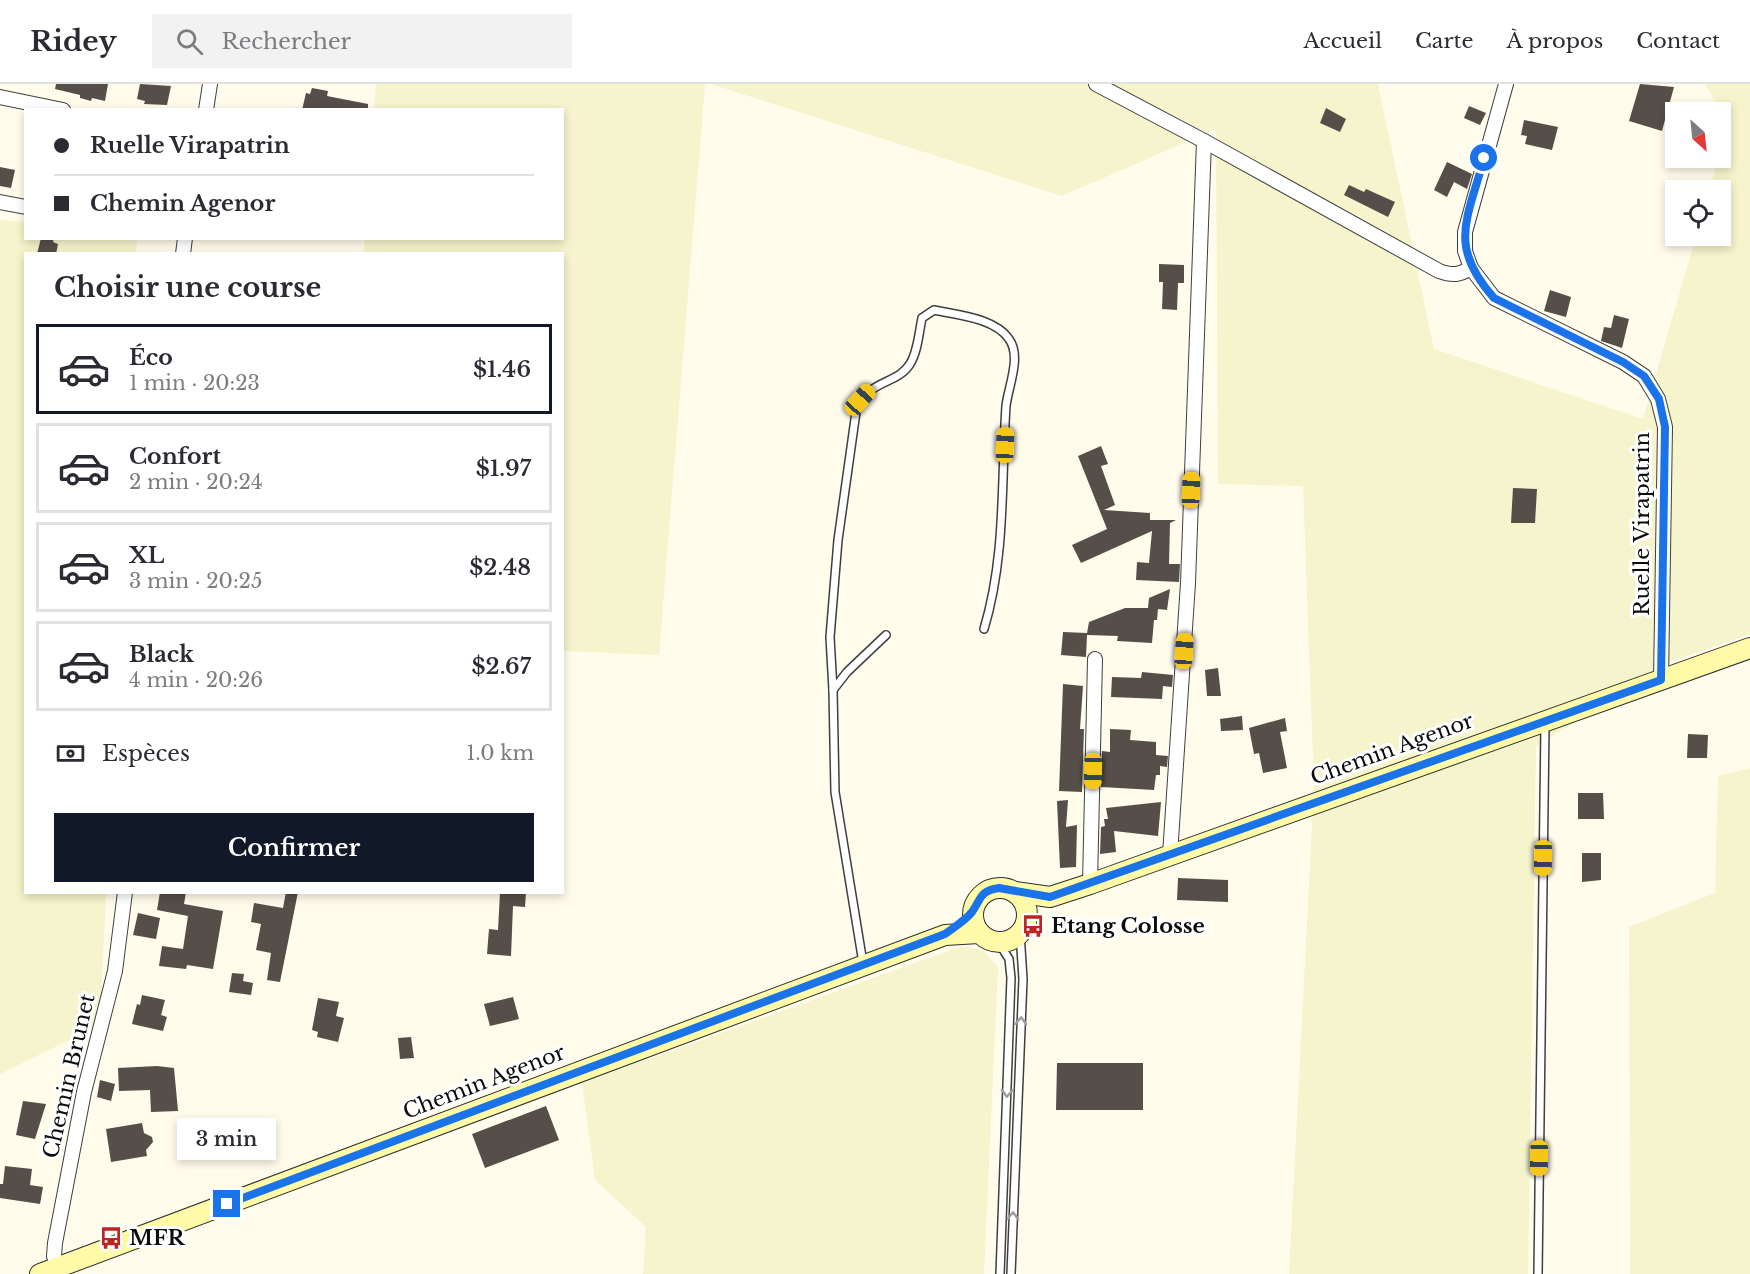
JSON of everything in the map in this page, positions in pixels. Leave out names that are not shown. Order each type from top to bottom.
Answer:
[{"type":"main road","name":"Chemin Agenor","points":[[945,934],[972,911],[979,897],[985,892],[999,888],[1050,897],[1545,719],[1750,648]]},
{"type":"main road","points":[[1015,892],[1024,904],[1023,926]]},
{"type":"main road","name":"Chemin Agenor","points":[[49,1271],[945,934],[979,933],[992,942],[1007,942],[1050,897]]},
{"type":"main road","points":[[972,911],[974,927],[979,933]]},
{"type":"street","points":[[206,108],[210,84]]},
{"type":"street","points":[[1096,84],[1439,271],[1451,276],[1460,275],[1471,268]]},
{"type":"street","name":"Ruelle Virapatrin","points":[[1506,84],[1465,232],[1465,251],[1471,268],[1494,298],[1623,362],[1644,376],[1659,399],[1665,427],[1661,680]]},
{"type":"street","points":[[0,97],[53,108]]},
{"type":"street","points":[[1170,855],[1188,583],[1204,141]]},
{"type":"street","points":[[0,202],[24,207]]},
{"type":"street","points":[[1090,884],[1095,659]]},
{"type":"street","name":"Chemin Brunet","points":[[49,1271],[54,1256],[84,1092],[115,970],[125,894]]},
{"type":"lane","points":[[863,965],[836,792],[832,615],[838,540],[856,412],[860,400],[872,388],[910,364],[922,318],[934,310],[969,318],[996,328],[1008,337],[1012,345],[1014,358],[1006,405],[999,562],[984,629]]},
{"type":"lane","points":[[833,690],[847,672],[886,635]]},
{"type":"lane","points":[[1538,1274],[1545,719]]},
{"type":"lane","points":[[1011,1274],[1023,979],[1023,926]]},
{"type":"lane","points":[[999,943],[1009,959],[1011,978],[1000,1274]]},
{"type":"green space","points":[[376,84],[705,84],[659,655],[564,651],[564,252],[364,252],[365,240],[564,240],[564,108],[374,108]]},
{"type":"green space","points":[[711,84],[1378,84],[1434,349],[1643,419],[1693,246],[1731,246],[1731,180],[1712,180],[1716,168],[1731,168],[1731,102],[1716,102],[1705,84],[1750,84],[1750,634],[1673,661],[1536,746],[1528,1274],[1289,1274],[1314,786],[1303,486],[1218,484],[1216,129],[1062,196]]},
{"type":"green space","points":[[0,220],[24,222],[24,240],[137,240],[136,252],[24,252],[24,894],[106,894],[100,1025],[0,1074]]},
{"type":"green space","points":[[1750,768],[1750,1274],[1630,1274],[1629,927],[1715,893],[1718,776]]},
{"type":"green space","points":[[962,946],[984,951],[998,967],[984,1274],[643,1274],[646,1227],[595,1180],[582,1083]]},
{"type":"building","points":[[56,84],[108,84],[105,101],[92,98],[91,101],[80,98],[80,95],[55,89]]},
{"type":"building","points":[[140,84],[171,86],[167,105],[144,104],[145,101],[137,99]]},
{"type":"building","points":[[1640,84],[1674,87],[1670,102],[1665,102],[1665,120],[1662,131],[1629,121]]},
{"type":"building","points":[[312,88],[328,91],[327,96],[368,104],[368,108],[302,108],[306,93],[310,94]]},
{"type":"building","points":[[1469,106],[1486,113],[1480,125],[1464,118]]},
{"type":"building","points":[[1326,108],[1346,119],[1340,132],[1320,123]]},
{"type":"building","points":[[1524,120],[1558,127],[1552,150],[1525,144],[1527,136],[1521,135]]},
{"type":"building","points":[[1447,162],[1472,174],[1467,189],[1454,182],[1447,197],[1434,190]]},
{"type":"building","points":[[0,167],[15,170],[11,188],[0,186]]},
{"type":"building","points":[[1349,185],[1364,192],[1366,189],[1395,202],[1388,217],[1344,195]]},
{"type":"building","points":[[40,240],[54,240],[53,242],[58,244],[56,252],[38,252]]},
{"type":"building","points":[[1159,264],[1184,265],[1184,283],[1178,283],[1177,310],[1162,309],[1163,282],[1159,282]]},
{"type":"building","points":[[1550,290],[1571,297],[1566,317],[1544,311]]},
{"type":"building","points":[[1614,315],[1629,319],[1622,348],[1601,341],[1604,327],[1611,328]]},
{"type":"building","points":[[1101,446],[1108,464],[1101,466],[1115,505],[1104,510],[1150,513],[1150,520],[1176,520],[1170,523],[1169,564],[1180,564],[1179,582],[1136,580],[1137,562],[1149,563],[1152,531],[1081,563],[1072,545],[1107,529],[1078,456]]},
{"type":"building","points":[[1513,488],[1537,489],[1535,523],[1511,523]]},
{"type":"building","points":[[1170,589],[1167,610],[1158,609],[1157,620],[1154,620],[1152,643],[1117,641],[1118,636],[1087,635],[1086,657],[1061,655],[1063,632],[1087,633],[1089,622],[1125,608],[1148,608],[1149,598]]},
{"type":"building","points":[[1218,668],[1221,696],[1207,696],[1205,670]]},
{"type":"building","points":[[1142,672],[1173,675],[1172,687],[1163,686],[1162,699],[1111,697],[1112,677],[1141,678]]},
{"type":"building","points":[[1063,684],[1083,686],[1080,729],[1084,729],[1082,792],[1059,791]]},
{"type":"building","points":[[1242,716],[1243,730],[1221,731],[1220,719]]},
{"type":"building","points":[[1285,718],[1287,731],[1280,732],[1287,768],[1263,773],[1259,753],[1254,754],[1249,728]]},
{"type":"building","points":[[1110,729],[1131,730],[1130,740],[1156,742],[1156,755],[1168,756],[1167,767],[1160,766],[1160,775],[1156,775],[1154,790],[1101,787],[1102,751],[1110,752]]},
{"type":"building","points":[[1688,734],[1708,735],[1707,758],[1687,758]]},
{"type":"building","points":[[1578,793],[1603,793],[1604,819],[1578,819]]},
{"type":"building","points":[[1068,800],[1066,827],[1077,825],[1076,867],[1060,868],[1057,801]]},
{"type":"building","points":[[1161,802],[1158,836],[1114,831],[1116,852],[1100,854],[1101,827],[1105,826],[1104,819],[1108,819],[1106,808]]},
{"type":"building","points":[[1582,853],[1601,853],[1601,880],[1582,882]]},
{"type":"building","points":[[1178,878],[1228,880],[1228,902],[1177,900]]},
{"type":"building","points":[[160,894],[186,894],[184,904],[223,911],[213,969],[187,965],[186,969],[159,966],[162,946],[183,949],[188,916],[157,910]]},
{"type":"building","points":[[286,894],[298,894],[280,982],[267,980],[271,953],[256,950],[261,924],[251,922],[254,903],[283,908]]},
{"type":"building","points":[[500,894],[526,894],[525,907],[513,906],[511,956],[487,954],[489,929],[498,930]]},
{"type":"building","points":[[138,913],[160,918],[156,939],[133,935]]},
{"type":"building","points":[[232,973],[244,974],[243,981],[253,983],[251,995],[229,992]]},
{"type":"building","points":[[142,995],[165,1000],[161,1015],[167,1017],[163,1031],[132,1024]]},
{"type":"building","points":[[513,997],[519,1019],[490,1026],[484,1004]]},
{"type":"building","points":[[318,998],[339,1002],[336,1016],[344,1018],[338,1042],[317,1037],[318,1032],[312,1030]]},
{"type":"building","points":[[411,1037],[414,1058],[400,1059],[398,1038]]},
{"type":"building","points":[[1057,1063],[1143,1063],[1143,1110],[1056,1110]]},
{"type":"building","points":[[157,1066],[174,1068],[178,1111],[151,1112],[150,1090],[119,1091],[118,1068]]},
{"type":"building","points":[[100,1080],[115,1084],[111,1101],[97,1097]]},
{"type":"building","points":[[23,1101],[46,1104],[35,1139],[16,1135]]},
{"type":"building","points":[[546,1106],[559,1140],[485,1168],[472,1134]]},
{"type":"building","points":[[142,1123],[144,1133],[152,1137],[153,1142],[146,1150],[147,1156],[111,1162],[106,1129]]},
{"type":"building","points":[[5,1166],[32,1169],[30,1185],[43,1187],[40,1204],[0,1198],[0,1184],[3,1184]]},
{"type":"place","name":"Etang Colosse","points":[[1033,926]]},
{"type":"place","name":"MFR","points":[[111,1238]]},
{"type":"route","points":[[227,1204],[945,934],[972,911],[979,897],[992,889],[1007,889],[1050,897],[1545,719],[1661,680],[1665,427],[1659,399],[1644,376],[1623,362],[1494,298],[1482,284],[1471,268],[1465,251],[1465,232],[1484,158]]}]
